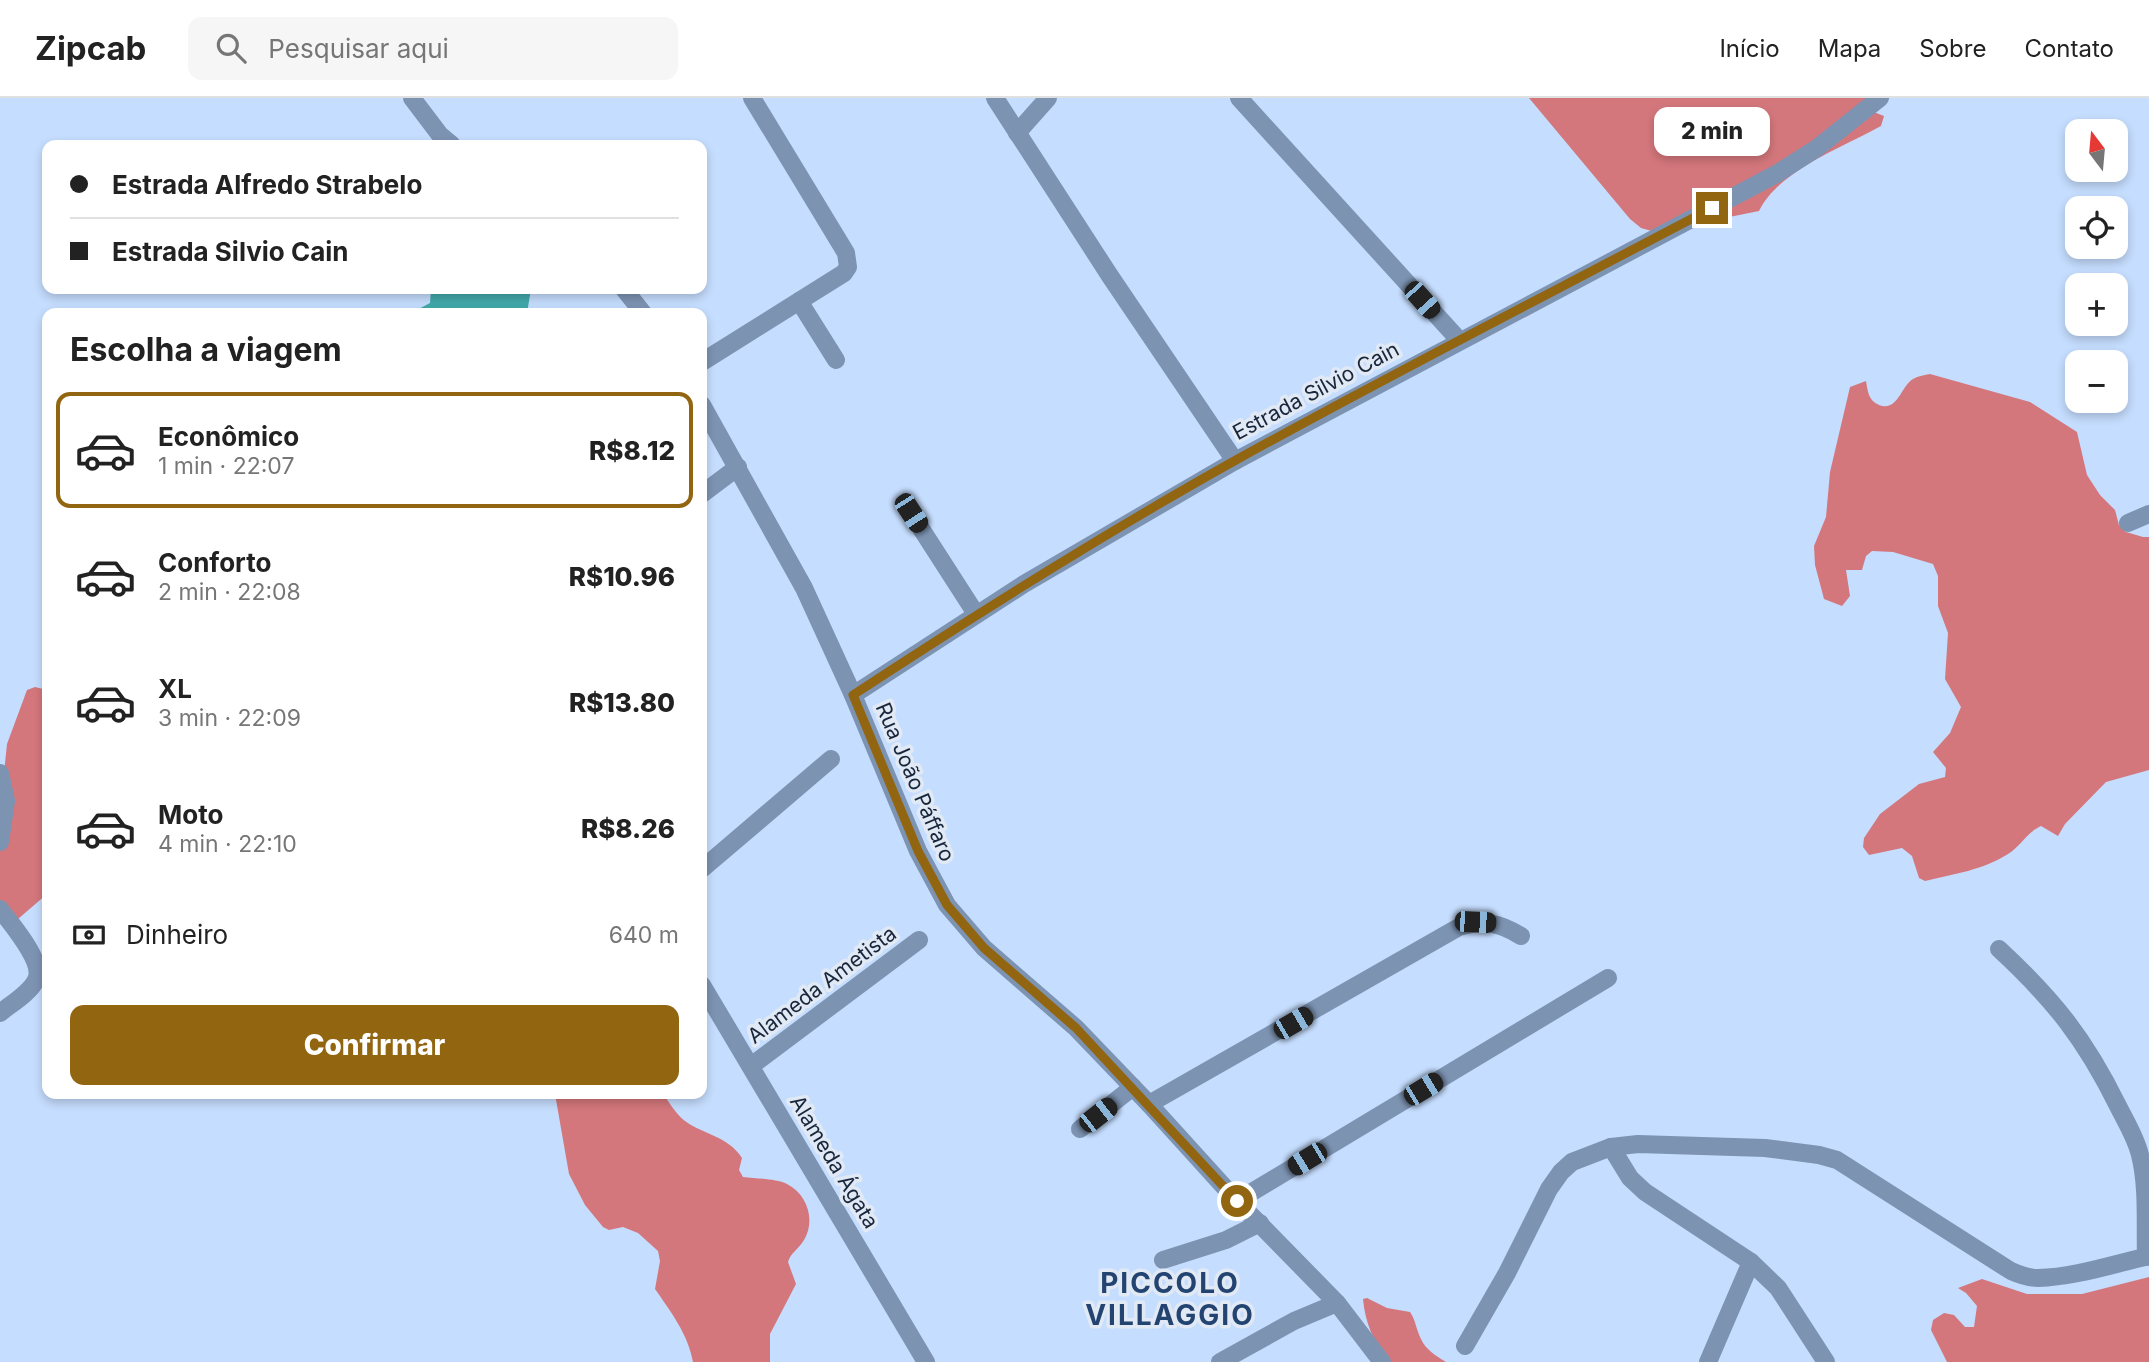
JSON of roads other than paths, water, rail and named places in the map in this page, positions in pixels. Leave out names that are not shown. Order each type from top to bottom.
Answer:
[{"type":"street","points":[[412,98],[446,140]]},
{"type":"street","points":[[707,359],[848,267],[846,253],[752,98]]},
{"type":"street","points":[[995,98],[1110,276],[1235,461]]},
{"type":"street","points":[[1017,133],[1048,98]]},
{"type":"street","points":[[1239,98],[1459,340]]},
{"type":"street","name":"Estrada Silvio Cain","points":[[853,695],[976,614],[1235,461],[1778,173],[1817,148],[1880,98]]},
{"type":"street","points":[[628,294],[639,308]]},
{"type":"street","points":[[799,301],[836,360]]},
{"type":"street","name":"Rua João Páffaro","points":[[707,414],[804,588],[853,695],[918,851],[947,905],[984,948],[1076,1028],[1133,1087],[1237,1201],[1337,1303],[1382,1362]]},
{"type":"street","points":[[707,490],[738,467]]},
{"type":"street","points":[[911,513],[976,614]]},
{"type":"street","points":[[2128,523],[2149,514]]},
{"type":"street","points":[[707,865],[831,759]]},
{"type":"street","points":[[0,773],[6,801],[0,842]]},
{"type":"street","points":[[0,909],[30,951],[38,967],[38,974],[36,982],[0,1013]]},
{"type":"street","points":[[1149,1104],[1460,927],[1475,922],[1493,922],[1521,936]]},
{"type":"street","name":"Alameda Ametista","points":[[751,1066],[919,940]]},
{"type":"street","points":[[1465,1346],[1507,1273],[1549,1189],[1561,1172],[1572,1162],[1611,1147],[1638,1144],[1765,1148],[1837,1160],[2011,1271],[2026,1277],[2061,1275],[2147,1256],[2143,1172],[2134,1138],[2081,1040],[2036,984],[1999,949]]},
{"type":"street","points":[[1237,1201],[1608,978]]},
{"type":"street","name":"Alameda Ágata","points":[[707,993],[926,1362]]},
{"type":"street","points":[[1080,1129],[1133,1087]]},
{"type":"street","points":[[1611,1147],[1630,1178],[1645,1192],[1751,1262],[1778,1288],[1826,1362]]},
{"type":"street","points":[[1163,1260],[1226,1240],[1260,1223]]},
{"type":"street","points":[[1708,1362],[1751,1262]]},
{"type":"street","points":[[1220,1362],[1294,1321],[1337,1303]]},
{"type":"district","name":"PICCOLO VILLAGGIO","points":[[1170,1299]]}]
